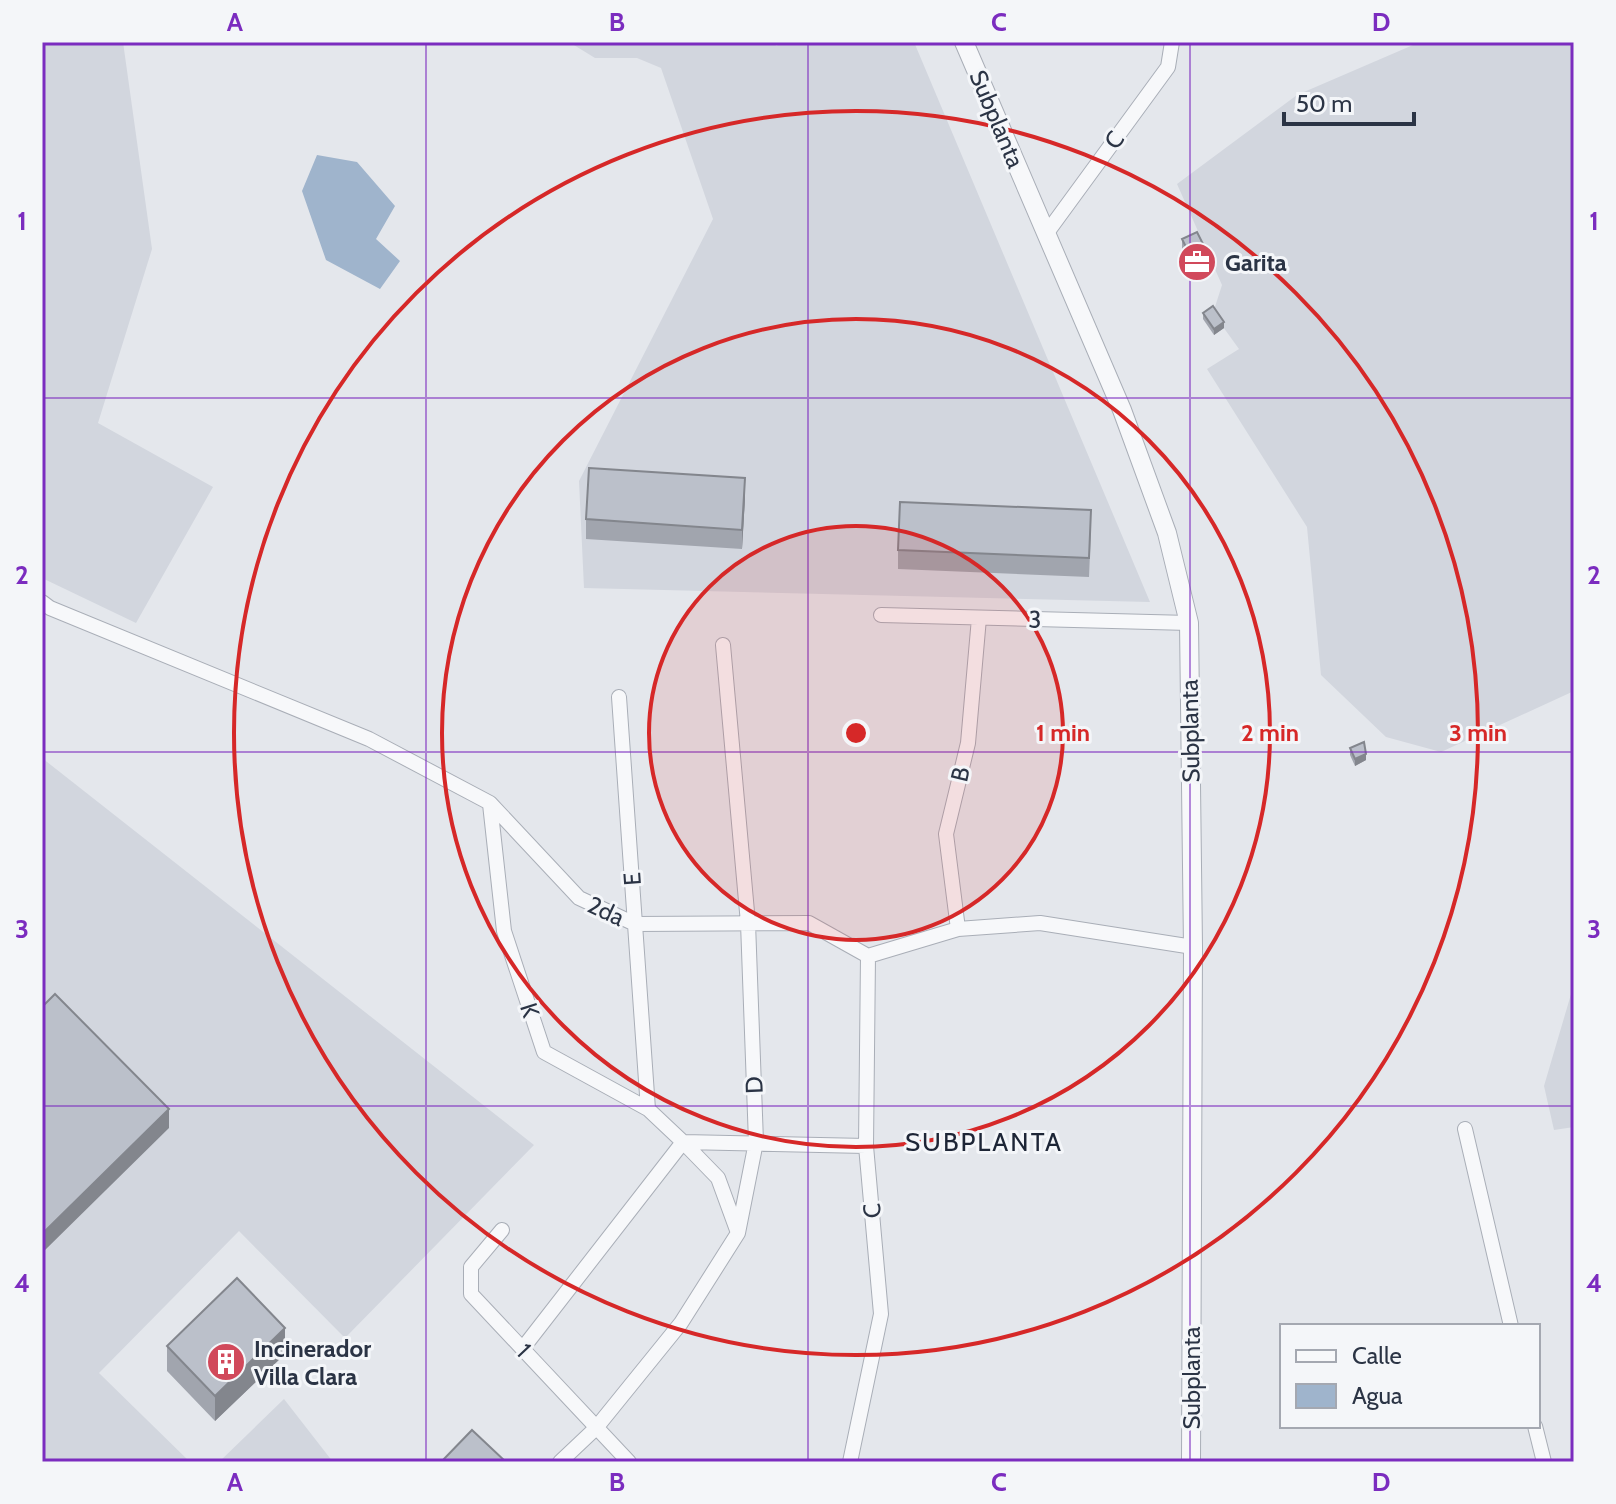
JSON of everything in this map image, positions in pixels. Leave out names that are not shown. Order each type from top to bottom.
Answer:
[{"type":"street","name":"Subplanta","points":[[964,42],[1127,423],[1167,533],[1189,623],[1193,947],[1191,1462]]},
{"type":"street","name":"C","points":[[1046,234],[1168,67],[1172,42]]},
{"type":"street","name":"2da","points":[[42,602],[50,608],[369,739],[490,803],[579,898],[635,924],[809,923],[868,956]]},
{"type":"street","name":"3","points":[[881,615],[1189,623]]},
{"type":"street","name":"B","points":[[958,929],[946,834],[968,743],[979,618]]},
{"type":"street","name":"D","points":[[560,1462],[596,1428],[681,1323],[738,1233],[756,1143],[748,923],[723,645]]},
{"type":"street","name":"E","points":[[619,697],[648,1109]]},
{"type":"street","name":"K","points":[[490,803],[504,931],[544,1052],[648,1109],[718,1178],[738,1233]]},
{"type":"street","points":[[868,956],[958,929],[1040,923],[1193,947]]},
{"type":"street","name":"C","points":[[850,1462],[881,1314],[866,1146],[868,956]]},
{"type":"street","points":[[1465,1129],[1511,1324]]},
{"type":"street","points":[[523,1348],[683,1142],[866,1146]]},
{"type":"street","name":"1","points":[[502,1230],[471,1267],[471,1294],[629,1462]]},
{"type":"street","points":[[1536,1428],[1544,1462]]},
{"type":"shaded area","points":[[42,42],[123,42],[152,249],[98,423],[213,487],[136,623],[42,578]]},
{"type":"shaded area","points":[[569,42],[774,42],[776,46],[785,42],[914,42],[1150,602],[584,588],[579,481],[713,219],[661,68],[637,58],[595,58]]},
{"type":"shaded area","points":[[1420,42],[1574,42],[1574,691],[1441,752],[1386,737],[1321,675],[1307,527],[1207,369],[1239,349],[1213,313],[1222,285],[1177,184],[1297,95]]},
{"type":"shaded area","points":[[42,758],[534,1145],[345,1338],[239,1231],[99,1373],[190,1462],[42,1462]]},
{"type":"shaded area","points":[[1574,984],[1574,1127],[1554,1130],[1544,1086]]},
{"type":"shaded area","points":[[284,1399],[333,1462],[219,1462]]},
{"type":"water","points":[[317,155],[357,162],[395,206],[376,239],[400,261],[380,289],[326,260],[302,191]]},
{"type":"building","points":[[1197,232],[1211,260],[1196,267],[1182,239]]},
{"type":"building","points":[[1213,306],[1224,322],[1214,329],[1203,313]]},
{"type":"building","points":[[589,468],[745,478],[742,530],[586,519]]},
{"type":"building","points":[[900,502],[1091,510],[1089,558],[898,550]]},
{"type":"building","points":[[1364,742],[1366,754],[1355,759],[1350,748]]},
{"type":"building","points":[[55,994],[169,1109],[42,1234],[42,1007]]},
{"type":"building","points":[[237,1278],[285,1328],[215,1396],[167,1346]]},
{"type":"building","points":[[472,1430],[506,1462],[441,1462]]},
{"type":"place","name":"Garita","points":[[1197,262]]},
{"type":"place","name":"Incinerador Villa Clara","points":[[226,1362]]},
{"type":"district","name":"SUBPLANTA","points":[[984,1142]]}]
